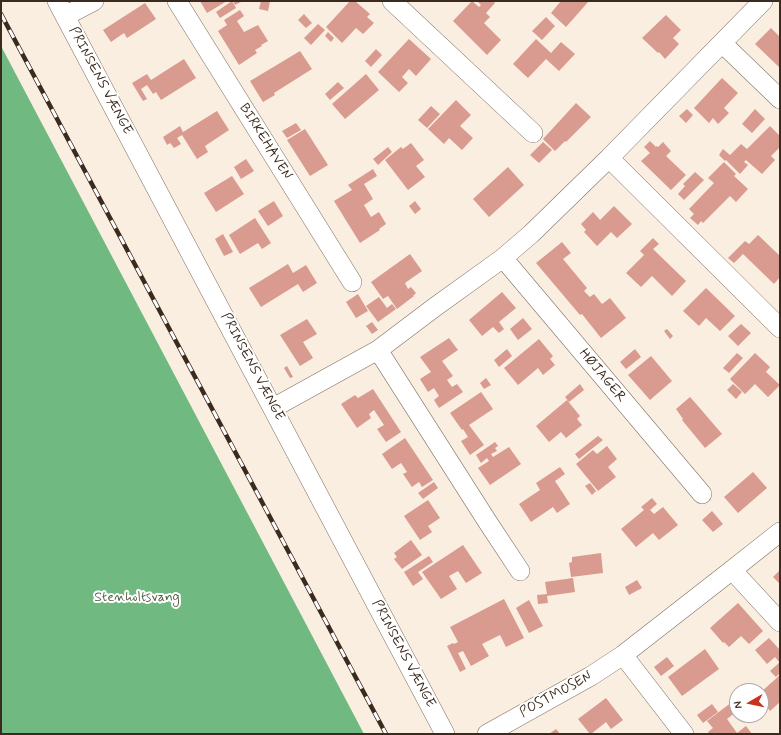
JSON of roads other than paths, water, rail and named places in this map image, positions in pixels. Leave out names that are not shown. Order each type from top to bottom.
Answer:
[{"type":"street","points":[[61,9],[94,1]]},
{"type":"street","name":"BIRKEHAVEN","points":[[177,1],[352,282]]},
{"type":"street","points":[[392,1],[533,133]]},
{"type":"street","points":[[273,408],[378,350],[503,258],[531,234],[609,158],[763,1]]},
{"type":"street","name":"PRINSENS VÆNGE","points":[[61,9],[445,734]]},
{"type":"street","points":[[722,43],[780,99]]},
{"type":"street","points":[[609,158],[780,328]]},
{"type":"street","name":"HØJAGER","points":[[503,258],[702,494]]},
{"type":"street","points":[[378,350],[520,571]]},
{"type":"street","name":"POSTMOSEN","points":[[487,734],[591,676],[623,655],[780,532]]},
{"type":"street","points":[[732,570],[780,622]]},
{"type":"street","points":[[623,655],[684,734]]},
{"type":"railway","points":[[1,14],[386,734]]},
{"type":"park label","name":"Stenholtsvang","points":[[137,598]]}]
